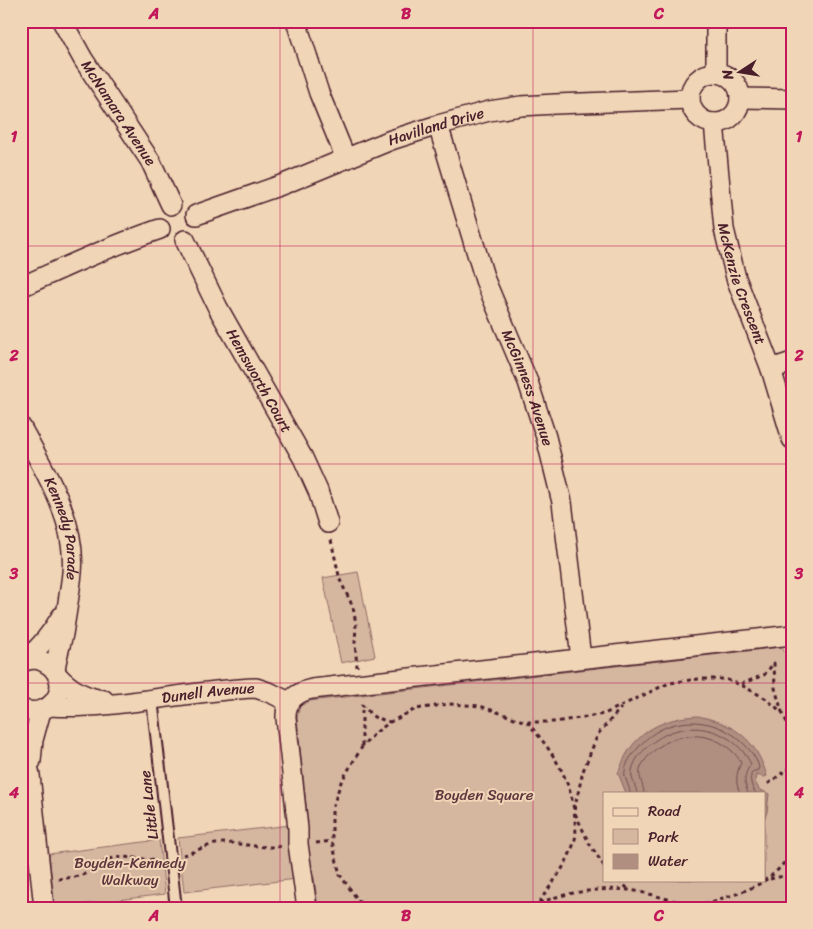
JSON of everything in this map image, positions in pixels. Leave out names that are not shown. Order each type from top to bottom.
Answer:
[{"type":"street","name":"McNamara Avenue","points":[[62,21],[83,59],[151,162],[171,205]]},
{"type":"street","points":[[296,21],[319,93],[346,159]]},
{"type":"street","points":[[716,21],[716,73]]},
{"type":"street","points":[[716,73],[731,79],[737,86],[740,98],[738,107],[728,120],[714,123],[699,117],[693,110],[690,99],[696,83],[702,77],[716,73]]},
{"type":"street","points":[[740,98],[792,99]]},
{"type":"street","name":"Havilland Drive","points":[[196,215],[284,184],[391,140],[489,111],[521,106],[690,99]]},
{"type":"street","name":"McKenzie Crescent","points":[[714,123],[726,238],[736,278],[771,369],[792,438]]},
{"type":"street","name":"McGinness Avenue","points":[[438,125],[485,280],[528,382],[546,437],[562,502],[581,658]]},
{"type":"street","points":[[171,205],[184,205],[190,208],[196,215],[196,228],[193,234],[185,240],[172,240],[166,237],[160,229],[160,216],[171,205]]},
{"type":"street","points":[[21,287],[130,239],[160,229]]},
{"type":"street","name":"Hemsworth Court","points":[[185,240],[218,308],[304,458],[318,491],[328,523]]},
{"type":"street","points":[[771,369],[792,362]]},
{"type":"street","name":"Kennedy Parade","points":[[21,427],[62,508],[71,542],[72,572],[63,634],[56,658],[60,684],[59,692],[56,700],[46,708]]},
{"type":"street","name":"Kennedy Parade","points":[[23,662],[52,633],[66,608]]},
{"type":"street","points":[[307,908],[298,844],[298,828],[286,718],[289,702],[293,697],[305,690],[792,635]]},
{"type":"street","name":"Dunell Avenue","points":[[23,662],[33,659],[42,660],[49,665],[66,685],[89,698],[124,702]]},
{"type":"street","name":"Dunell Avenue","points":[[21,709],[34,712],[46,708],[90,707],[256,688],[289,702]]},
{"type":"street","points":[[30,775],[33,740],[46,708]]},
{"type":"street","points":[[21,737],[30,775],[44,908]]},
{"type":"lane","name":"Little Lane","points":[[152,699],[176,908]]},
{"type":"path","points":[[328,523],[340,580],[353,607],[356,624],[356,659],[362,705],[362,747]]},
{"type":"path","points":[[741,684],[764,675],[774,663],[775,688],[792,735]]},
{"type":"path","points":[[367,908],[360,903],[340,875],[332,842],[332,809],[341,782],[362,747],[390,722],[416,709],[448,704],[480,706],[526,722],[555,722],[604,714],[669,683],[698,679],[725,679],[741,684],[765,698],[783,714]]},
{"type":"path","points":[[362,705],[374,717],[390,722]]},
{"type":"path","points":[[603,864],[574,811],[583,771],[598,734],[623,705]]},
{"type":"path","points":[[526,722],[548,746],[564,773],[574,811],[576,838],[563,868],[539,903],[533,908]]},
{"type":"path","points":[[768,784],[786,770],[792,768]]},
{"type":"path","points":[[770,879],[787,860],[792,850]]},
{"type":"path","points":[[766,881],[788,875],[792,876]]},
{"type":"path","points":[[621,882],[629,890]]},
{"type":"path","points":[[539,903],[567,894],[596,890],[629,890],[664,899],[701,904],[741,893],[764,882]]},
{"type":"path","points":[[360,903],[360,908]]},
{"type":"green space","points":[[358,572],[375,656],[341,663],[323,578]]},
{"type":"green space","name":"Boyden Square","points":[[782,647],[790,663],[792,674],[792,908],[318,908],[314,877],[184,892],[178,838],[308,823],[297,718],[300,706],[310,701]]},
{"type":"green space","name":"Boyden-Kennedy Walkway","points":[[159,840],[165,894],[55,908],[49,854]]},
{"type":"water","points":[[698,716],[711,719],[742,735],[757,752],[762,763],[767,776],[756,775],[755,782],[759,789],[765,792],[626,792],[618,773],[632,746],[648,731],[657,726],[687,717]]},
{"type":"water","points":[[766,792],[769,794],[766,815]]}]
